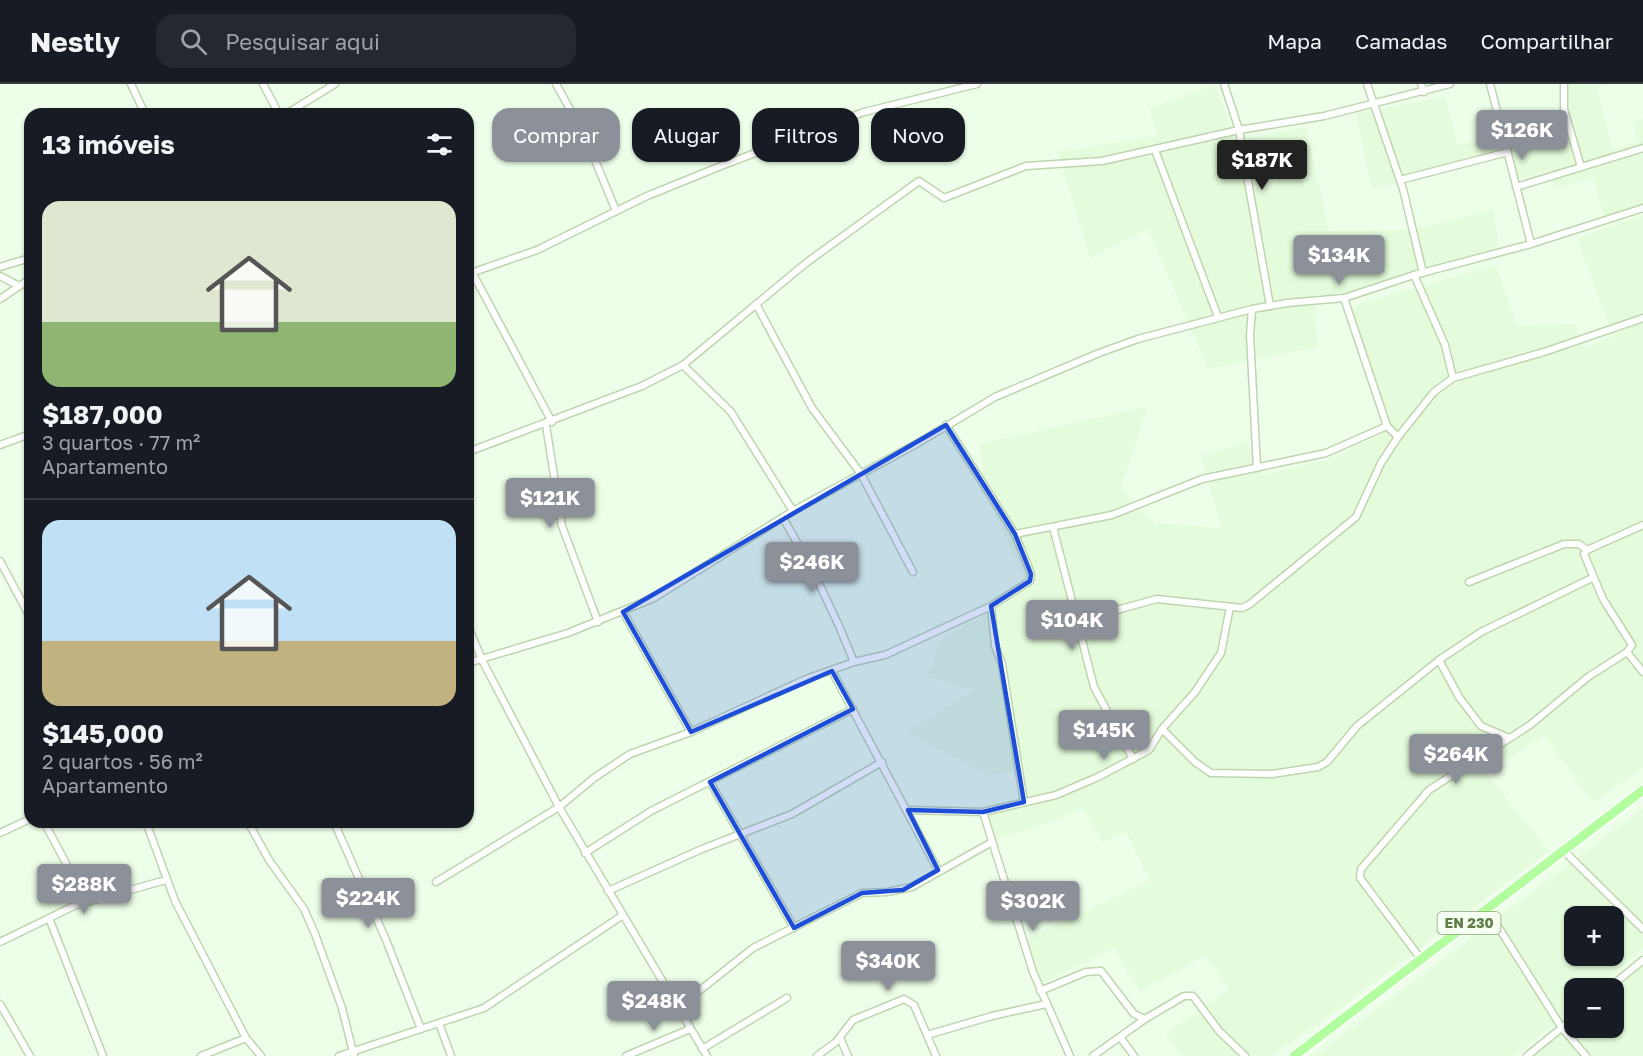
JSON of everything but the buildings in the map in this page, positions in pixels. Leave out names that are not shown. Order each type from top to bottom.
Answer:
[{"type":"main road","name":"EN 230","points":[[1294,1056],[1643,790]]},
{"type":"street","points":[[131,84],[142,108]]},
{"type":"street","points":[[263,84],[276,108]]},
{"type":"street","points":[[296,108],[335,84]]},
{"type":"street","points":[[556,84],[585,136],[616,211]]},
{"type":"street","points":[[474,272],[537,250],[616,211],[726,164],[864,112],[977,84]]},
{"type":"street","points":[[1224,84],[1239,130],[1270,306]]},
{"type":"street","points":[[1367,84],[1400,180],[1423,273]]},
{"type":"street","points":[[1421,84],[1425,92]]},
{"type":"street","points":[[474,450],[642,386],[683,365],[735,324],[756,304],[915,182],[922,181],[944,198],[1026,166],[1101,160],[1155,150],[1239,130],[1374,104],[1450,84]]},
{"type":"street","points":[[1490,84],[1531,244]]},
{"type":"street","points":[[1564,84],[1564,109],[1581,167]]},
{"type":"street","points":[[1516,187],[1643,148]]},
{"type":"street","points":[[1155,150],[1218,317]]},
{"type":"street","points":[[1400,180],[1508,152]]},
{"type":"street","points":[[474,662],[598,622],[654,598],[793,511],[995,397],[1082,360],[1138,339],[1218,317],[1270,306],[1344,298],[1414,274],[1531,244],[1643,208]]},
{"type":"street","points":[[0,267],[24,260]]},
{"type":"street","points":[[1414,274],[1446,345],[1452,378]]},
{"type":"street","points":[[0,276],[19,286]]},
{"type":"street","points":[[474,281],[549,423],[562,526],[598,622]]},
{"type":"street","points":[[0,299],[24,283]]},
{"type":"street","points":[[1344,298],[1387,426],[1398,437]]},
{"type":"street","points":[[756,304],[812,408],[861,474],[913,572]]},
{"type":"street","points":[[1252,309],[1250,335],[1257,468]]},
{"type":"street","points":[[1076,621],[1156,599],[1242,608],[1250,604],[1349,524],[1360,511],[1381,463],[1398,437],[1434,392],[1452,378],[1544,352],[1643,318]]},
{"type":"street","points":[[683,365],[731,412],[793,511]]},
{"type":"street","points":[[436,882],[559,807],[618,761],[691,732],[769,694],[854,662],[885,654],[991,606],[1030,581],[1031,574],[1015,534],[946,425]]},
{"type":"street","points":[[1015,534],[1112,515],[1202,479],[1326,453],[1387,426]]},
{"type":"street","points":[[0,445],[24,436]]},
{"type":"street","points":[[783,518],[836,615],[854,662]]},
{"type":"street","points":[[1421,959],[1359,873],[1410,809],[1429,790],[1530,725],[1588,677],[1627,652],[1632,645],[1592,578],[1584,559],[1587,550],[1643,525]]},
{"type":"street","points":[[1053,527],[1098,698],[1133,759]]},
{"type":"street","points":[[1469,582],[1564,544],[1579,544],[1587,550]]},
{"type":"street","points":[[0,561],[24,606]]},
{"type":"street","points":[[1162,729],[1195,762],[1211,773],[1272,774],[1318,767],[1327,762],[1357,726],[1439,660],[1481,632],[1592,578]]},
{"type":"street","points":[[991,606],[995,646],[1002,664],[1024,802]]},
{"type":"street","points":[[908,810],[983,812],[1056,795],[1133,759],[1153,746],[1162,729],[1195,692],[1221,653],[1230,607]]},
{"type":"street","points":[[623,612],[691,732]]},
{"type":"street","points":[[474,641],[559,807],[707,1056]]},
{"type":"street","points":[[1627,652],[1643,672]]},
{"type":"street","points":[[1439,660],[1459,697],[1481,726],[1509,738]]},
{"type":"street","points":[[832,671],[938,870]]},
{"type":"street","points":[[585,853],[651,812],[853,708]]},
{"type":"street","points":[[608,891],[741,833],[792,814],[882,762]]},
{"type":"street","points":[[710,782],[794,928]]},
{"type":"street","points":[[983,812],[1040,991],[1070,1056]]},
{"type":"street","points":[[0,833],[24,822]]},
{"type":"street","points":[[47,828],[75,880],[100,898]]},
{"type":"street","points":[[148,828],[163,864],[166,880],[246,1038],[261,1056]]},
{"type":"street","points":[[252,828],[308,918],[342,1008],[353,1053]]},
{"type":"street","points":[[337,828],[386,940],[421,1029]]},
{"type":"street","points":[[679,1007],[746,953],[862,893],[903,890],[992,842]]},
{"type":"street","points":[[1563,850],[1643,929]]},
{"type":"street","points":[[0,942],[49,918],[100,898],[166,880]]},
{"type":"street","points":[[1487,909],[1562,1028],[1586,1056]]},
{"type":"street","points":[[339,1056],[484,1008],[622,915]]},
{"type":"street","points":[[49,918],[103,1056]]},
{"type":"street","points":[[1621,978],[1643,960]]},
{"type":"street","points":[[1040,991],[1086,972],[1101,971],[1134,1014],[1145,1019]]},
{"type":"street","points":[[1093,1056],[1145,1019],[1184,996],[1193,996],[1219,1031],[1245,1056]]},
{"type":"street","points":[[702,1049],[787,998]]},
{"type":"street","points":[[817,1056],[840,1038],[846,1027],[859,1016],[904,999],[914,1005],[936,1056]]},
{"type":"street","points":[[0,1004],[30,1056]]},
{"type":"street","points":[[927,1035],[992,1016],[1046,1004]]},
{"type":"street","points":[[439,1023],[451,1056]]},
{"type":"street","points":[[1527,1056],[1562,1028]]},
{"type":"street","points":[[626,1056],[690,1029]]},
{"type":"street","points":[[201,1056],[246,1038]]},
{"type":"street","points":[[840,1038],[848,1056]]},
{"type":"street","points":[[1120,1038],[1134,1056]]},
{"type":"highlighted area","points":[[946,425],[1015,534],[1031,574],[1030,581],[991,606],[1024,802],[983,812],[908,810],[938,870],[903,890],[862,893],[794,928],[710,782],[853,709],[832,671],[691,732],[623,612]]},
{"type":"shaded area","points":[[1568,84],[1607,84],[1597,89],[1613,150],[1638,141],[1633,122],[1643,119],[1643,203],[1604,217],[1594,177],[1555,188],[1552,170],[1517,180],[1514,151],[1577,134],[1565,89]]},
{"type":"shaded area","points":[[1215,85],[1236,140],[1306,127],[1329,231],[1414,230],[1493,209],[1500,253],[1345,296],[1315,302],[1318,347],[1208,369],[1148,229],[1090,258],[1058,152],[1158,135],[1149,108]]},
{"type":"shaded area","points":[[1445,97],[1458,144],[1495,138],[1499,157],[1372,189],[1356,113]]},
{"type":"shaded area","points":[[1643,215],[1643,768],[1593,803],[1544,735],[1486,773],[1549,851],[1351,1000],[1271,1056],[1182,1056],[1166,1033],[1229,989],[1205,955],[1140,992],[1114,948],[1039,985],[1023,941],[1150,880],[1126,832],[1103,843],[1083,808],[1051,822],[989,841],[981,812],[1027,803],[1017,772],[989,776],[907,732],[974,690],[927,677],[940,640],[1030,588],[985,494],[980,444],[1147,407],[1121,488],[1155,523],[1222,528],[1201,456],[1247,441],[1261,475],[1327,460],[1392,429],[1346,311],[1362,303],[1496,265],[1517,326],[1575,324],[1584,348],[1613,336],[1577,239]]},
{"type":"shaded area","points":[[1643,808],[1643,949],[1624,965],[1624,906],[1564,906],[1564,966],[1623,966],[1608,978],[1564,978],[1564,1015],[1514,1056],[1315,1056]]},
{"type":"shaded area","points":[[1643,965],[1643,1056],[1533,1056],[1564,1030],[1564,1038],[1624,1038],[1624,981]]}]
